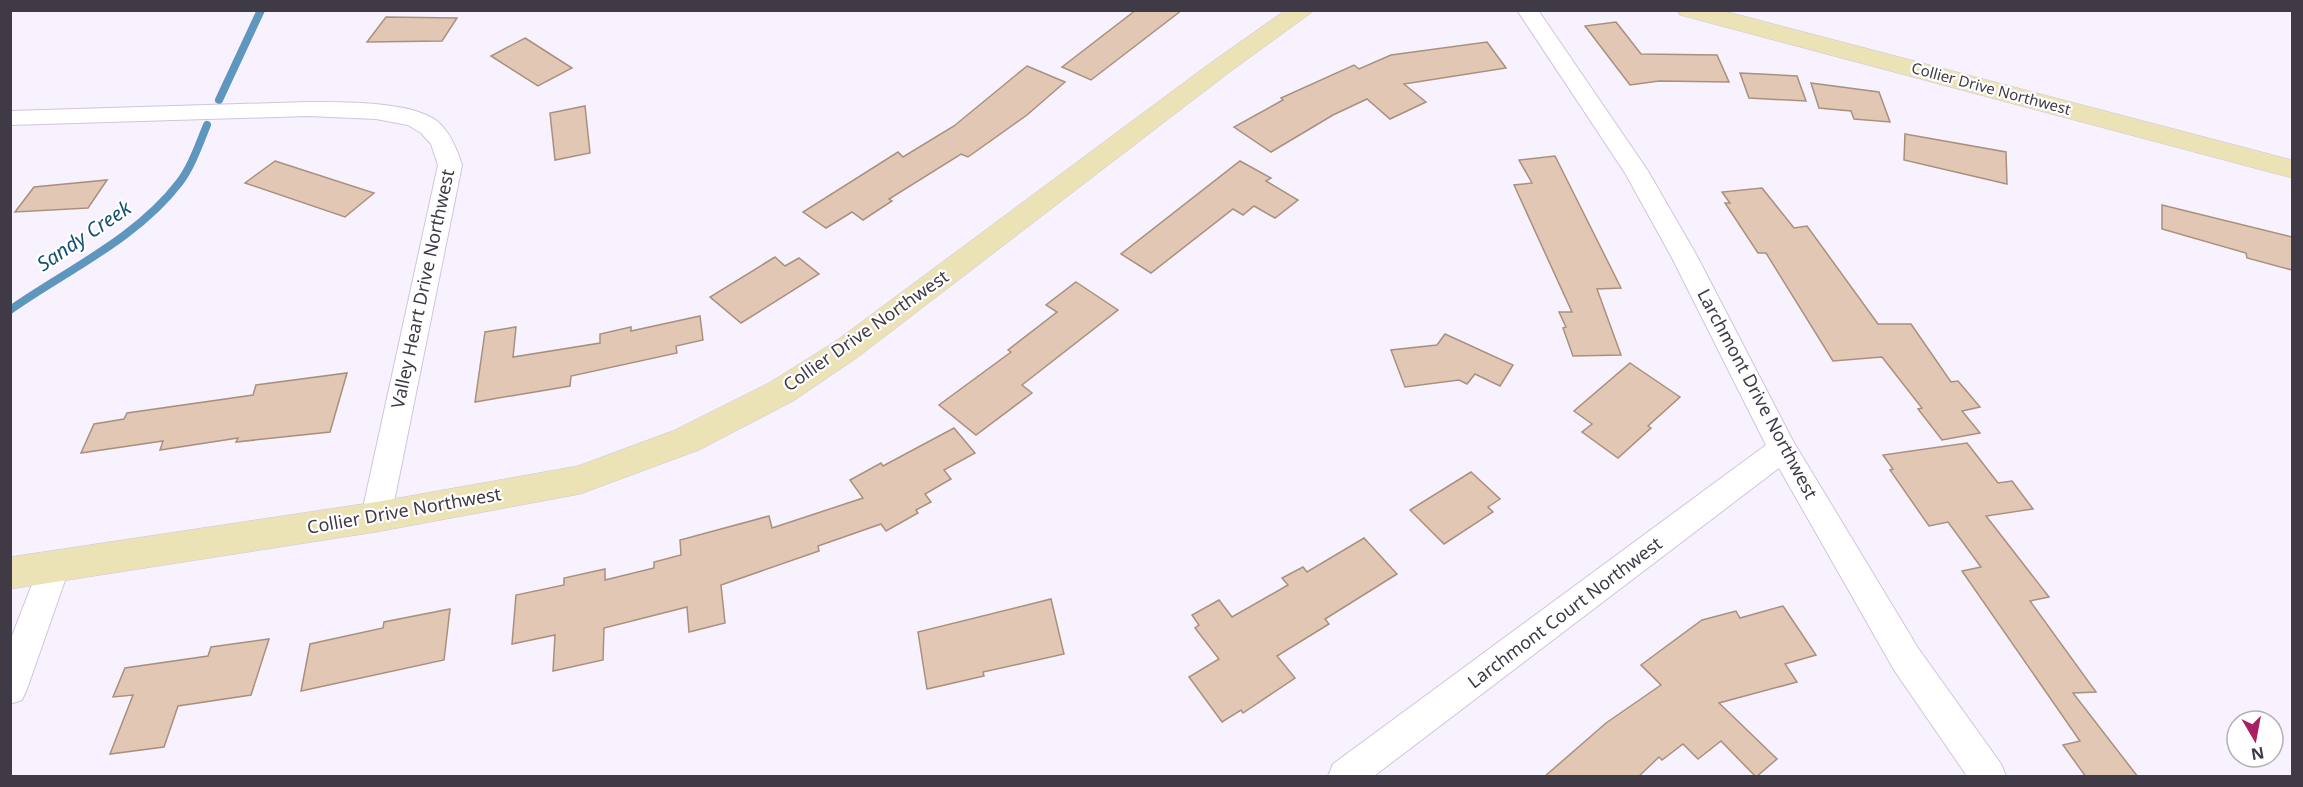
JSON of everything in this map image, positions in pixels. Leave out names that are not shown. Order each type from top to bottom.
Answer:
[{"type":"main road","name":"Collier Drive Northwest","points":[[10,573],[376,517],[580,480],[687,440],[781,392],[847,349],[1218,69],[1303,10]]},
{"type":"main road","name":"Collier Drive Northwest","points":[[1689,10],[2292,169]]},
{"type":"street","name":"Larchmont Drive Northwest","points":[[1527,10],[1636,171],[1684,256],[1783,449],[1906,660],[1988,777]]},
{"type":"street","name":"Valley Heart Drive Northwest","points":[[10,118],[316,109],[389,114],[418,120],[432,129],[445,146],[450,165],[376,517]]},
{"type":"street","name":"Larchmont Court Northwest","points":[[1346,777],[1783,449]]},
{"type":"street","points":[[10,689],[54,566]]},
{"type":"building","points":[[1136,10],[1182,10],[1091,80],[1062,67]]},
{"type":"building","points":[[386,17],[457,18],[442,41],[367,42]]},
{"type":"building","points":[[1616,22],[1641,54],[1717,55],[1729,82],[1659,81],[1630,85],[1585,26]]},
{"type":"building","points":[[525,38],[572,68],[538,86],[491,56]]},
{"type":"building","points":[[1487,42],[1506,68],[1404,84],[1426,102],[1390,119],[1367,99],[1333,115],[1271,152],[1234,127],[1283,100],[1281,98],[1354,65],[1359,69],[1391,55]]},
{"type":"building","points":[[1027,66],[1065,82],[1027,115],[968,157],[961,154],[889,199],[892,201],[863,220],[852,212],[826,228],[803,212],[898,152],[903,157],[954,126]]},
{"type":"building","points":[[1740,73],[1797,76],[1806,101],[1749,98]]},
{"type":"building","points":[[1811,83],[1879,92],[1890,122],[1854,119],[1851,111],[1819,108]]},
{"type":"building","points":[[585,106],[590,153],[555,160],[550,113]]},
{"type":"building","points":[[1905,134],[2006,152],[2007,184],[1904,160]]},
{"type":"building","points":[[1555,156],[1621,288],[1597,289],[1621,355],[1573,356],[1563,328],[1566,327],[1559,312],[1572,312],[1514,185],[1532,183],[1519,160]]},
{"type":"building","points":[[275,161],[374,193],[345,217],[245,183]]},
{"type":"building","points":[[1240,161],[1271,178],[1266,181],[1298,200],[1275,218],[1254,206],[1243,215],[1233,209],[1151,273],[1121,254]]},
{"type":"building","points":[[107,180],[88,208],[15,212],[34,187]]},
{"type":"building","points":[[1762,188],[1794,228],[1807,226],[1878,324],[1911,324],[1951,382],[1958,381],[1980,407],[1962,411],[1980,433],[1942,440],[1918,409],[1922,408],[1882,357],[1833,361],[1766,253],[1758,253],[1725,203],[1730,203],[1722,192]]},
{"type":"building","points":[[2162,205],[2292,237],[2292,270],[2247,258],[2246,253],[2162,229]]},
{"type":"building","points":[[775,257],[785,266],[799,258],[819,274],[741,323],[710,297]]},
{"type":"building","points":[[1076,282],[1118,310],[1022,385],[1032,393],[976,435],[939,405],[1011,352],[1008,350],[1057,312],[1046,305]]},
{"type":"building","points":[[700,316],[703,340],[676,346],[677,353],[571,376],[570,386],[475,402],[485,332],[516,327],[513,357],[600,343],[600,334],[631,327],[631,331]]},
{"type":"building","points":[[1445,334],[1513,365],[1500,386],[1475,374],[1467,384],[1459,380],[1405,387],[1391,350],[1437,345]]},
{"type":"building","points":[[1630,363],[1680,397],[1618,458],[1582,432],[1592,424],[1574,411]]},
{"type":"building","points":[[347,373],[330,432],[236,442],[238,438],[160,450],[163,441],[81,453],[94,424],[124,419],[127,413],[253,395],[256,385]]},
{"type":"building","points":[[954,428],[975,453],[944,470],[951,479],[925,494],[931,502],[916,510],[918,513],[886,531],[881,524],[818,546],[819,551],[721,585],[725,623],[689,632],[687,607],[604,628],[603,660],[553,671],[555,635],[512,644],[516,595],[564,585],[564,578],[605,569],[605,580],[654,568],[654,562],[681,555],[680,540],[769,516],[772,528],[863,498],[850,480],[881,463],[883,466]]},
{"type":"building","points":[[1967,443],[1998,483],[2012,481],[2033,509],[1986,516],[2049,597],[2030,601],[2096,692],[2073,693],[2138,777],[2086,777],[2063,745],[2080,741],[1962,571],[1981,567],[1948,522],[1929,526],[1890,470],[1893,469],[1883,455]]},
{"type":"building","points":[[1471,472],[1500,499],[1488,507],[1493,512],[1444,544],[1410,510]]},
{"type":"building","points":[[1364,538],[1397,574],[1325,619],[1329,624],[1277,656],[1295,678],[1243,713],[1241,710],[1222,722],[1189,677],[1219,659],[1195,628],[1199,625],[1192,615],[1219,600],[1232,617],[1288,585],[1282,578],[1303,567],[1307,572]]},
{"type":"building","points":[[1051,599],[1064,654],[983,672],[984,676],[927,689],[918,632]]},
{"type":"building","points":[[1783,606],[1816,655],[1785,664],[1797,682],[1719,703],[1777,759],[1756,777],[1721,741],[1698,759],[1683,744],[1662,760],[1659,757],[1638,777],[1544,777],[1606,723],[1661,685],[1641,665],[1702,620],[1736,611],[1740,618]]},
{"type":"building","points":[[450,609],[444,660],[301,691],[310,644],[383,628],[384,622]]},
{"type":"building","points":[[269,639],[251,695],[178,706],[164,747],[110,754],[133,695],[113,697],[125,668],[208,656],[211,647]]},
{"type":"waterway","name":"Sandy Creek","points":[[219,100],[261,10]]},
{"type":"waterway","name":"Sandy Creek","points":[[10,310],[122,237],[162,203],[188,169],[207,125]]}]
